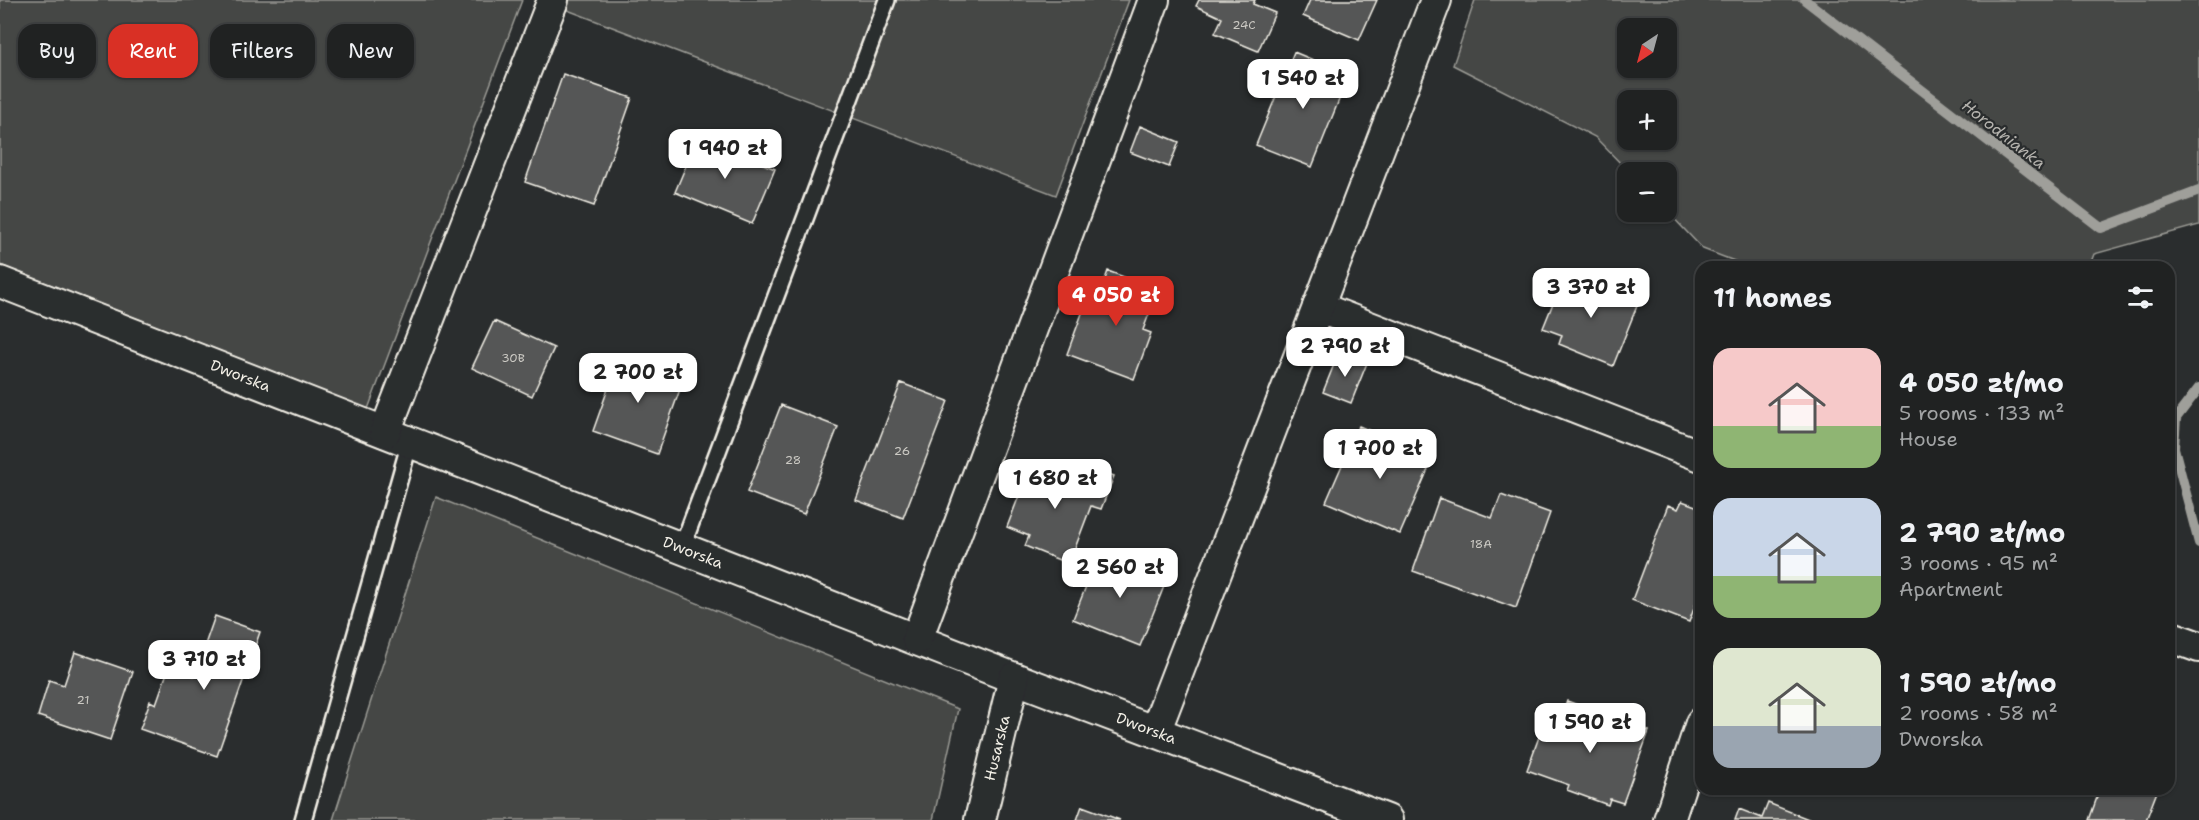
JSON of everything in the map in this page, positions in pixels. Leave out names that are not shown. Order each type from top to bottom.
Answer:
[{"type":"street","points":[[398,437],[553,0]]},
{"type":"street","points":[[917,639],[1154,0]]},
{"type":"street","points":[[1155,732],[1436,0]]},
{"type":"street","name":"Dworska","points":[[0,282],[1014,678],[1387,820]]},
{"type":"street","points":[[1318,307],[1695,454]]},
{"type":"street","points":[[2175,638],[2199,647]]},
{"type":"street","name":"Husarska","points":[[980,820],[1014,678]]},
{"type":"street","points":[[1669,820],[1695,741]]},
{"type":"lane","points":[[682,547],[887,0]]},
{"type":"lane","points":[[303,820],[398,437]]},
{"type":"shaded area","points":[[0,0],[522,0],[368,409],[0,265]]},
{"type":"shaded area","points":[[541,0],[1129,0],[1056,195]]},
{"type":"shaded area","points":[[1475,0],[2199,0],[2199,225],[2094,254],[2091,261],[1734,261],[1703,249],[1677,222],[1677,162],[1619,162],[1595,137],[1453,65]]},
{"type":"shaded area","points":[[436,497],[958,709],[933,820],[333,820]]},
{"type":"building","points":[[1199,0],[1255,0],[1253,4],[1275,13],[1258,51],[1215,33],[1222,18],[1196,6]]},
{"type":"building","points":[[1310,0],[1377,0],[1359,40],[1303,16]]},
{"type":"building","points":[[1294,52],[1349,75],[1312,167],[1256,145]]},
{"type":"building","points":[[563,74],[632,98],[594,206],[525,182]]},
{"type":"building","points":[[1140,126],[1179,142],[1169,167],[1130,152]]},
{"type":"building","points":[[698,137],[775,169],[752,224],[675,192]]},
{"type":"building","points":[[1108,271],[1158,290],[1143,330],[1151,333],[1134,379],[1067,354],[1084,308],[1094,311]]},
{"type":"building","points":[[1580,276],[1639,301],[1613,366],[1559,344],[1562,335],[1543,328],[1562,281],[1576,286]]},
{"type":"building","points":[[494,321],[554,348],[532,396],[472,368]]},
{"type":"building","points":[[1339,352],[1367,363],[1351,403],[1323,392]]},
{"type":"building","points":[[620,355],[684,378],[657,454],[593,431]]},
{"type":"building","points":[[901,383],[948,401],[903,518],[856,500]]},
{"type":"building","points":[[781,405],[838,427],[804,514],[747,492]]},
{"type":"building","points":[[1359,426],[1433,458],[1400,534],[1326,502]]},
{"type":"building","points":[[1032,462],[1098,488],[1104,472],[1114,476],[1101,509],[1091,506],[1069,564],[1025,546],[1029,536],[1007,527]]},
{"type":"building","points":[[1501,495],[1550,513],[1516,608],[1413,571],[1439,498],[1492,518]]},
{"type":"building","points":[[1682,501],[1695,506],[1695,606],[1689,622],[1632,600],[1668,505],[1678,509]]},
{"type":"building","points":[[1100,551],[1167,579],[1140,646],[1073,619]]},
{"type":"building","points":[[215,616],[260,632],[217,756],[140,729],[150,701],[156,704],[169,667],[194,676]]},
{"type":"building","points":[[75,652],[133,672],[110,740],[38,716],[49,680],[64,685]]},
{"type":"building","points":[[1567,701],[1649,731],[1623,803],[1610,799],[1608,805],[1567,790],[1569,785],[1527,770],[1543,726],[1556,731]]},
{"type":"building","points":[[2098,795],[2156,795],[2146,820],[2089,820]]},
{"type":"building","points":[[1768,803],[1811,820],[1735,820],[1739,809],[1762,818]]},
{"type":"building","points":[[1082,806],[1120,820],[1077,820]]},
{"type":"waterway","name":"Horodnianka","points":[[1805,0],[2101,228],[2199,191]]},
{"type":"waterway","points":[[2175,433],[2176,418],[2199,388]]},
{"type":"waterway","points":[[2175,452],[2199,543]]}]
